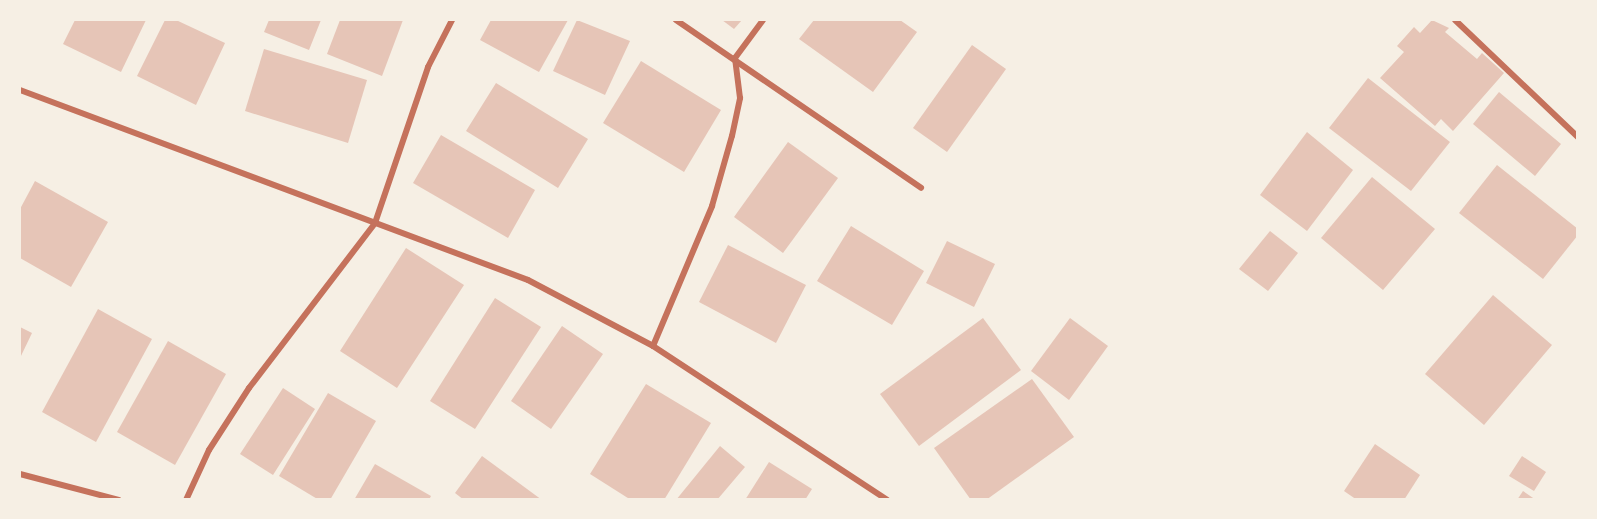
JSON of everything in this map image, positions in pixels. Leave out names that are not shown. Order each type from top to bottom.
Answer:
[{"type":"street","points":[[186,500],[210,450],[249,388],[375,223],[428,67],[452,20]]},
{"type":"street","points":[[676,20],[735,58],[921,188]]},
{"type":"street","points":[[654,346],[712,206],[732,136],[740,98],[735,58],[763,20]]},
{"type":"street","points":[[1455,20],[1578,137]]},
{"type":"street","points":[[20,90],[528,280],[654,346],[887,500]]},
{"type":"street","points":[[20,474],[118,500]]},
{"type":"building","points":[[75,20],[146,20],[121,72],[63,44]]},
{"type":"building","points":[[165,20],[176,20],[225,43],[196,105],[137,76]]},
{"type":"building","points":[[269,20],[321,20],[309,50],[264,32]]},
{"type":"building","points":[[340,20],[403,20],[382,76],[327,54]]},
{"type":"building","points":[[491,20],[568,20],[539,72],[480,40]]},
{"type":"building","points":[[577,20],[630,41],[605,95],[553,71]]},
{"type":"building","points":[[722,20],[742,20],[734,29]]},
{"type":"building","points":[[814,20],[900,20],[917,32],[873,92],[799,39]]},
{"type":"building","points":[[1432,20],[1449,28],[1445,32],[1477,59],[1482,53],[1504,73],[1453,131],[1441,119],[1435,126],[1380,78],[1404,52],[1397,46],[1414,27],[1420,33]]},
{"type":"building","points":[[972,45],[1006,69],[947,152],[913,128]]},
{"type":"building","points":[[264,49],[367,80],[348,143],[245,111]]},
{"type":"building","points":[[641,61],[721,110],[684,172],[603,123]]},
{"type":"building","points":[[1368,78],[1450,142],[1411,191],[1329,128]]},
{"type":"building","points":[[496,83],[588,139],[558,188],[466,131]]},
{"type":"building","points":[[1499,92],[1561,144],[1535,176],[1473,124]]},
{"type":"building","points":[[1307,132],[1353,170],[1307,231],[1260,195]]},
{"type":"building","points":[[441,135],[535,190],[508,238],[413,183]]},
{"type":"building","points":[[788,142],[838,178],[783,253],[734,217]]},
{"type":"building","points":[[1497,165],[1578,229],[1578,235],[1543,279],[1459,213]]},
{"type":"building","points":[[1372,177],[1435,229],[1383,290],[1321,238]]},
{"type":"building","points":[[35,181],[108,222],[71,287],[20,258],[20,209]]},
{"type":"building","points":[[851,226],[924,271],[892,325],[817,281]]},
{"type":"building","points":[[1270,231],[1298,253],[1268,291],[1239,269]]},
{"type":"building","points":[[947,241],[995,264],[974,307],[926,283]]},
{"type":"building","points":[[728,245],[806,285],[776,343],[699,302]]},
{"type":"building","points":[[406,248],[464,285],[397,388],[340,351]]},
{"type":"building","points":[[1493,295],[1552,345],[1484,425],[1425,374]]},
{"type":"building","points":[[495,298],[541,327],[475,429],[430,401]]},
{"type":"building","points":[[98,309],[152,339],[96,442],[42,412]]},
{"type":"building","points":[[983,318],[1021,370],[919,446],[880,394]]},
{"type":"building","points":[[1070,318],[1108,346],[1069,400],[1031,371]]},
{"type":"building","points":[[562,326],[603,354],[551,429],[511,401]]},
{"type":"building","points":[[20,327],[32,333],[20,358]]},
{"type":"building","points":[[168,341],[226,374],[175,465],[117,432]]},
{"type":"building","points":[[1032,379],[1074,437],[986,500],[971,500],[934,448]]},
{"type":"building","points":[[646,384],[711,423],[664,500],[631,500],[590,474]]},
{"type":"building","points":[[283,388],[315,409],[273,475],[240,454]]},
{"type":"building","points":[[328,393],[376,421],[330,500],[319,500],[279,476]]},
{"type":"building","points":[[1375,444],[1420,475],[1404,500],[1357,500],[1344,491]]},
{"type":"building","points":[[720,446],[745,467],[717,500],[676,500]]},
{"type":"building","points":[[482,456],[542,500],[464,500],[455,493]]},
{"type":"building","points":[[1522,456],[1546,472],[1534,491],[1509,476]]},
{"type":"building","points":[[769,462],[812,489],[805,500],[745,500]]},
{"type":"building","points":[[375,464],[431,496],[429,500],[354,500]]},
{"type":"building","points":[[1523,491],[1536,500],[1517,500]]}]
